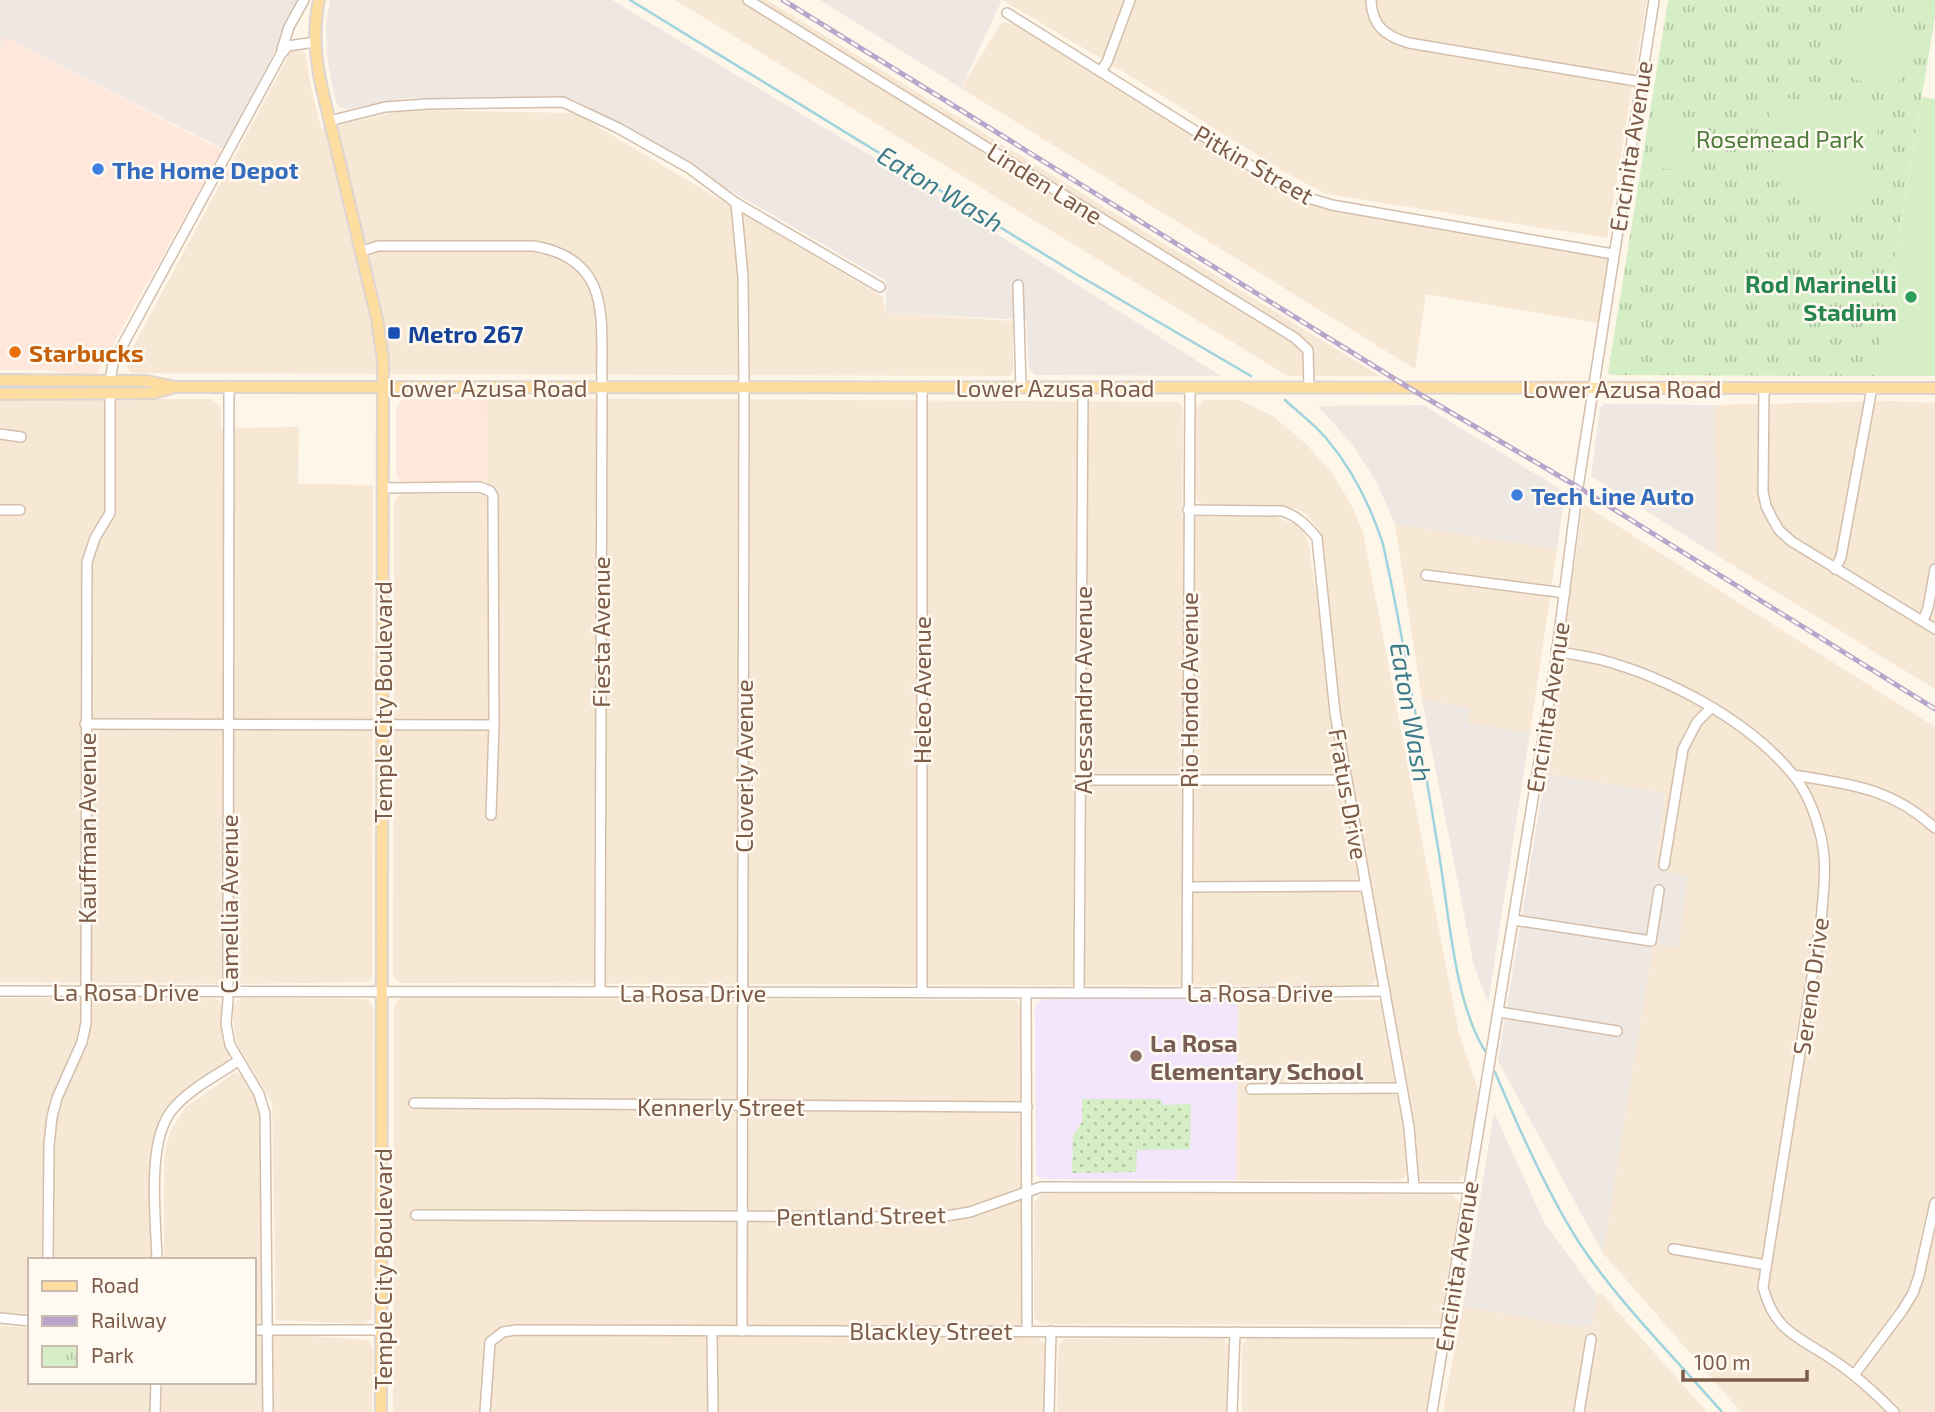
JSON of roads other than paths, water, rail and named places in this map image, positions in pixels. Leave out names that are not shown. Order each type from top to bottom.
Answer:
[{"type":"main road","name":"Temple City Boulevard","points":[[319,0],[315,42],[320,80],[380,337],[383,488],[381,1412]]},
{"type":"main road","name":"Lower Azusa Road","points":[[0,380],[146,381],[174,387],[1935,388]]},
{"type":"main road","points":[[72,394],[110,381],[135,394]]},
{"type":"main road","name":"Lower Azusa Road","points":[[0,394],[135,394],[154,393],[174,387]]},
{"type":"street","points":[[110,381],[113,363],[281,54],[289,27],[304,0]]},
{"type":"street","name":"Linden Lane","points":[[748,0],[1295,338],[1308,350],[1309,387]]},
{"type":"street","points":[[1101,71],[1107,62],[1130,0]]},
{"type":"street","points":[[1371,0],[1372,15],[1377,25],[1394,39],[1642,82]]},
{"type":"street","name":"Encinita Avenue","points":[[1432,1412],[1514,920],[1565,593],[1613,254],[1654,0]]},
{"type":"street","name":"Pitkin Street","points":[[1007,13],[1275,181],[1315,201],[1358,211],[1613,254]]},
{"type":"street","points":[[281,54],[288,46],[315,42]]},
{"type":"street","points":[[329,121],[385,107],[563,102],[618,128],[689,168],[736,203],[880,287]]},
{"type":"street","name":"Cloverly Avenue","points":[[736,203],[743,277],[744,387],[741,1331]]},
{"type":"street","name":"Fiesta Avenue","points":[[362,251],[379,246],[549,248],[571,258],[589,275],[595,285],[600,306],[602,386],[600,992]]},
{"type":"street","points":[[1018,285],[1021,387]]},
{"type":"street","name":"Camellia Avenue","points":[[229,386],[226,1024],[230,1045],[259,1094],[265,1114],[268,1412]]},
{"type":"street","name":"Heleo Avenue","points":[[922,387],[922,992]]},
{"type":"street","name":"Alessandro Avenue","points":[[1079,992],[1083,387]]},
{"type":"street","name":"Rio Hondo Avenue","points":[[1187,992],[1190,387]]},
{"type":"street","points":[[1764,388],[1763,492],[1766,506],[1779,530],[1791,541],[1835,569],[1935,629]]},
{"type":"street","points":[[1835,569],[1841,557],[1872,388]]},
{"type":"street","name":"Kauffman Avenue","points":[[48,1258],[49,1145],[52,1117],[57,1098],[82,1042],[86,1023],[87,562],[95,538],[110,513],[110,394]]},
{"type":"street","points":[[0,434],[21,437]]},
{"type":"street","points":[[383,488],[486,488],[493,496],[494,725],[491,815]]},
{"type":"street","points":[[0,510],[20,510]]},
{"type":"street","name":"Fratus Drive","points":[[1188,510],[1282,511],[1303,521],[1317,538],[1331,680],[1346,780],[1402,1088],[1412,1153],[1414,1187]]},
{"type":"street","points":[[1923,621],[1935,569]]},
{"type":"street","points":[[1426,575],[1565,593]]},
{"type":"street","name":"Sereno Drive","points":[[1556,651],[1599,659],[1686,693],[1742,727],[1794,775],[1805,792],[1820,831],[1825,875],[1803,1038],[1763,1287],[1775,1318],[1787,1332],[1854,1375],[1894,1412]]},
{"type":"street","points":[[1664,865],[1683,749],[1697,722],[1711,708]]},
{"type":"street","points":[[85,723],[494,725]]},
{"type":"street","points":[[1794,775],[1876,791],[1898,800],[1935,828]]},
{"type":"street","points":[[1082,780],[1346,780]]},
{"type":"street","points":[[1188,887],[1365,886]]},
{"type":"street","points":[[1514,920],[1651,941],[1659,890]]},
{"type":"street","name":"La Rosa Drive","points":[[0,991],[1385,991]]},
{"type":"street","points":[[1026,993],[1027,1330]]},
{"type":"street","points":[[1499,1012],[1617,1031]]},
{"type":"street","points":[[157,1258],[156,1166],[157,1149],[164,1124],[171,1112],[187,1096],[238,1061]]},
{"type":"street","points":[[1251,1089],[1402,1088]]},
{"type":"street","name":"Kennerly Street","points":[[414,1103],[1027,1107]]},
{"type":"street","name":"Pentland Street","points":[[416,1215],[940,1217],[970,1212],[1041,1187],[1105,1185],[1469,1188]]},
{"type":"street","points":[[1854,1375],[1913,1293],[1935,1209]]},
{"type":"street","points":[[1673,1250],[1766,1265]]},
{"type":"street","points":[[0,1318],[28,1321]]},
{"type":"street","points":[[256,1330],[383,1330]]},
{"type":"street","name":"Blackley Street","points":[[485,1412],[490,1342],[503,1332],[516,1330],[1445,1333]]},
{"type":"street","points":[[712,1331],[713,1412]]},
{"type":"street","points":[[1049,1412],[1051,1331]]},
{"type":"street","points":[[1232,1412],[1235,1332]]},
{"type":"street","points":[[1579,1412],[1591,1339]]},
{"type":"street","points":[[155,1412],[156,1384]]},
{"type":"waterway","name":"Eaton Wash","points":[[630,0],[1078,275],[1251,376]]},
{"type":"waterway","name":"Eaton Wash","points":[[1285,400],[1336,450],[1366,501],[1383,544],[1420,738],[1459,982],[1475,1031],[1485,1051]]},
{"type":"waterway","name":"Eaton Wash","points":[[1495,1072],[1545,1183],[1580,1244],[1630,1309],[1722,1412]]},
{"type":"railway","points":[[783,0],[1411,389],[1578,487],[1935,709]]},
{"type":"place","name":"The Home Depot","points":[[98,169]]},
{"type":"place","name":"Rod Marinelli Stadium","points":[[1911,297]]},
{"type":"place","name":"Metro 267","points":[[394,333]]},
{"type":"place","name":"Starbucks","points":[[15,352]]},
{"type":"place","name":"Tech Line Auto","points":[[1517,495]]},
{"type":"place","name":"La Rosa Elementary School","points":[[1136,1056]]},
{"type":"park label","name":"Rosemead Park","points":[[1780,138]]}]
